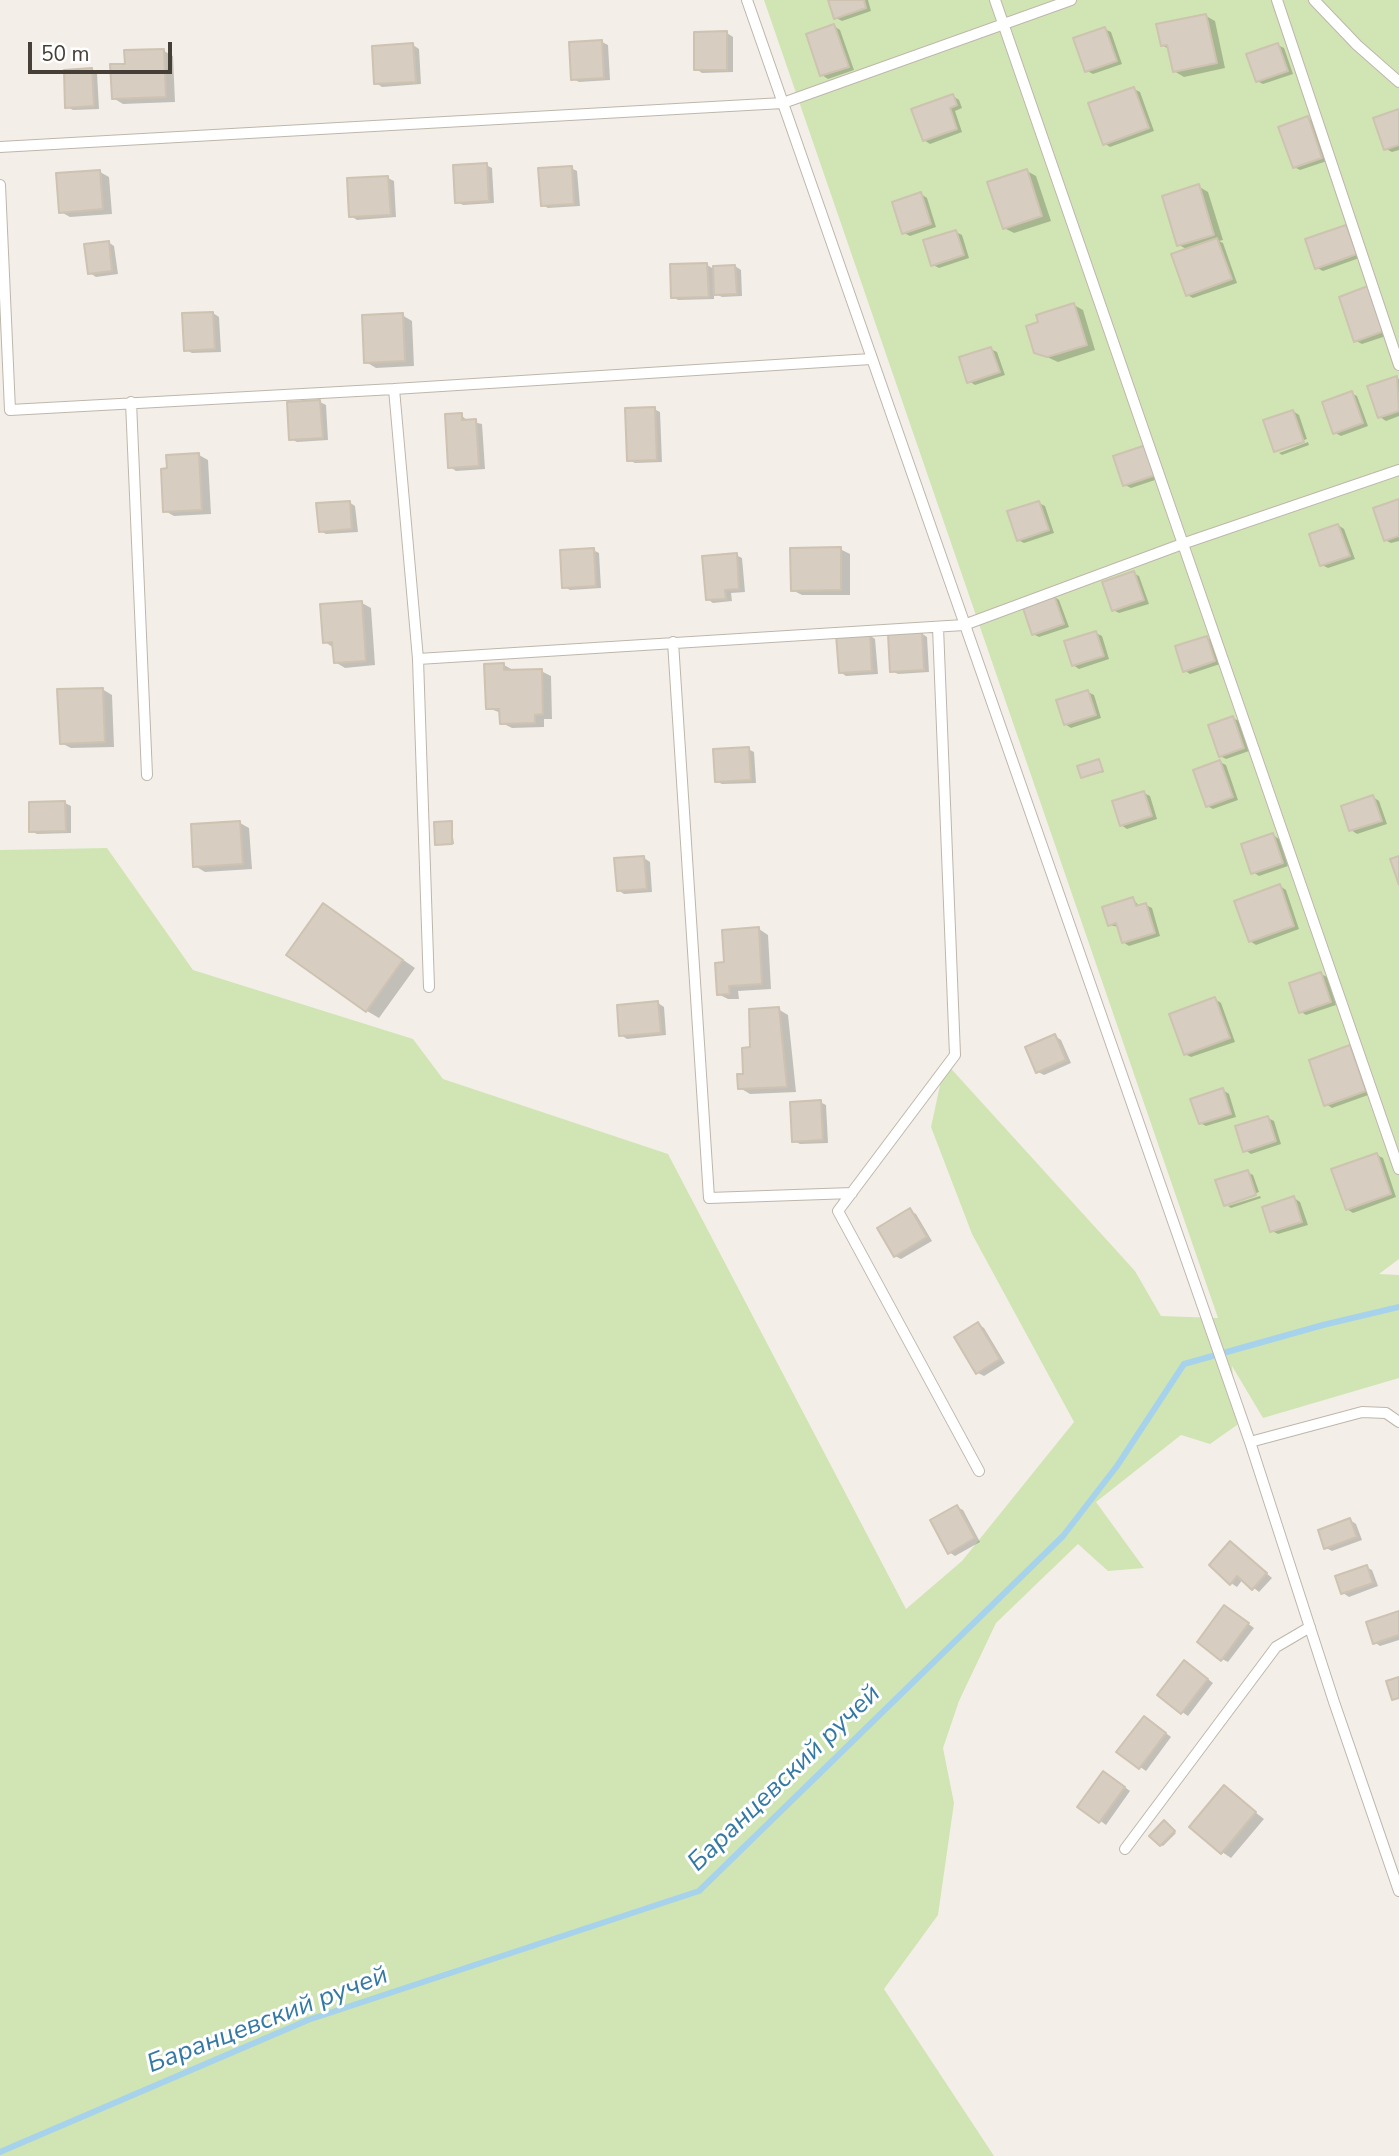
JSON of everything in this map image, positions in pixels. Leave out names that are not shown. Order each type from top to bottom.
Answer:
[{"type":"lane","points":[[747,0],[1250,1442],[1399,1891]]},
{"type":"lane","points":[[995,0],[1399,1169]]},
{"type":"lane","points":[[0,147],[783,103],[1003,22],[1071,0]]},
{"type":"lane","points":[[1277,0],[1399,365]]},
{"type":"lane","points":[[1314,0],[1357,45],[1399,82]]},
{"type":"lane","points":[[0,185],[5,410],[871,359]]},
{"type":"lane","points":[[394,389],[418,659],[429,987]]},
{"type":"lane","points":[[131,402],[147,775]]},
{"type":"lane","points":[[418,659],[964,625],[1185,544],[1399,470]]},
{"type":"lane","points":[[938,626],[955,1055],[838,1211],[979,1471]]},
{"type":"lane","points":[[673,642],[709,1198],[852,1193]]},
{"type":"lane","points":[[1250,1442],[1362,1412],[1386,1413],[1399,1422]]},
{"type":"lane","points":[[1125,1849],[1276,1647],[1310,1627]]},
{"type":"green space","points":[[764,0],[1399,0],[1399,1259],[1379,1274],[1399,1275],[1399,1378],[1263,1418],[1232,1366],[1237,1425],[1210,1444],[1181,1435],[1096,1502],[1144,1568],[1108,1571],[1078,1544],[996,1623],[959,1701],[943,1748],[954,1803],[938,1915],[884,1989],[994,2156],[0,2156],[0,850],[107,848],[193,970],[413,1039],[443,1079],[668,1154],[906,1609],[962,1561],[1074,1422],[972,1234],[931,1127],[945,1062],[1135,1271],[1161,1316],[1218,1318]]},
{"type":"building","points":[[828,0],[864,0],[866,8],[834,19]]},
{"type":"building","points":[[1206,14],[1217,63],[1173,72],[1167,45],[1161,46],[1156,24]]},
{"type":"building","points":[[834,24],[849,67],[820,76],[806,34]]},
{"type":"building","points":[[1105,27],[1117,61],[1085,72],[1073,38]]},
{"type":"building","points":[[727,31],[727,70],[694,70],[694,32]]},
{"type":"building","points":[[602,40],[604,78],[571,80],[569,42]]},
{"type":"building","points":[[413,43],[416,82],[374,84],[372,46]]},
{"type":"building","points":[[1278,43],[1288,71],[1256,82],[1246,54]]},
{"type":"building","points":[[164,49],[166,97],[112,99],[110,64],[125,64],[124,50]]},
{"type":"building","points":[[92,68],[94,106],[65,108],[64,70]]},
{"type":"building","points":[[1134,87],[1149,128],[1103,145],[1088,103]]},
{"type":"building","points":[[953,94],[957,105],[950,108],[957,129],[923,141],[911,109]]},
{"type":"building","points":[[1399,109],[1399,145],[1384,150],[1373,118]]},
{"type":"building","points":[[1308,116],[1322,158],[1293,168],[1278,127]]},
{"type":"building","points":[[487,163],[489,201],[455,203],[453,165]]},
{"type":"building","points":[[572,166],[574,204],[541,206],[538,168]]},
{"type":"building","points":[[1027,169],[1042,216],[1003,229],[987,182]]},
{"type":"building","points":[[100,170],[103,209],[59,213],[56,173]]},
{"type":"building","points":[[388,176],[391,215],[349,217],[347,178]]},
{"type":"building","points":[[1199,184],[1214,235],[1177,246],[1162,196]]},
{"type":"building","points":[[921,192],[931,224],[902,234],[892,202]]},
{"type":"building","points":[[1346,225],[1357,254],[1315,269],[1305,239]]},
{"type":"building","points":[[956,230],[964,255],[931,266],[923,240]]},
{"type":"building","points":[[1217,238],[1232,279],[1186,296],[1171,254]]},
{"type":"building","points":[[109,241],[112,271],[88,274],[84,244]]},
{"type":"building","points":[[707,263],[709,297],[671,298],[670,264]]},
{"type":"building","points":[[735,265],[737,294],[714,295],[713,266]]},
{"type":"building","points":[[1368,286],[1384,331],[1354,342],[1339,297]]},
{"type":"building","points":[[1074,303],[1087,345],[1047,357],[1034,353],[1026,326],[1038,322],[1036,315]]},
{"type":"building","points":[[213,312],[215,349],[184,351],[182,313]]},
{"type":"building","points":[[403,313],[405,361],[364,363],[362,315]]},
{"type":"building","points":[[991,347],[1000,372],[967,383],[959,357]]},
{"type":"building","points":[[1397,376],[1399,411],[1378,418],[1367,386]]},
{"type":"building","points":[[1352,391],[1363,423],[1333,434],[1322,402]]},
{"type":"building","points":[[320,400],[323,438],[289,440],[287,402]]},
{"type":"building","points":[[655,407],[657,460],[627,461],[625,408]]},
{"type":"building","points":[[1293,410],[1304,442],[1274,452],[1263,420]]},
{"type":"building","points":[[462,413],[462,420],[476,419],[479,466],[448,468],[445,414]]},
{"type":"building","points":[[1146,445],[1156,475],[1123,486],[1113,456]]},
{"type":"building","points":[[199,453],[202,510],[163,512],[161,469],[167,468],[166,455]]},
{"type":"building","points":[[1399,499],[1399,536],[1384,541],[1373,508]]},
{"type":"building","points":[[350,501],[352,529],[319,532],[316,503]]},
{"type":"building","points":[[1039,501],[1049,530],[1017,541],[1007,511]]},
{"type":"building","points":[[1338,524],[1350,556],[1320,566],[1309,534]]},
{"type":"building","points":[[841,547],[841,590],[791,591],[790,548]]},
{"type":"building","points":[[594,548],[596,586],[562,588],[560,550]]},
{"type":"building","points":[[737,553],[739,589],[725,590],[726,599],[706,600],[702,556]]},
{"type":"building","points":[[1134,571],[1144,600],[1112,611],[1102,582]]},
{"type":"building","points":[[1054,595],[1064,624],[1032,635],[1022,605]]},
{"type":"building","points":[[362,601],[366,661],[334,663],[332,642],[323,643],[320,604]]},
{"type":"building","points":[[1096,631],[1104,656],[1072,666],[1064,641]]},
{"type":"building","points":[[922,632],[924,670],[890,672],[888,634]]},
{"type":"building","points":[[870,633],[872,671],[839,673],[836,635]]},
{"type":"building","points":[[1207,636],[1215,661],[1183,672],[1175,646]]},
{"type":"building","points":[[504,663],[504,670],[542,669],[543,714],[535,715],[535,723],[500,724],[499,709],[486,709],[484,664]]},
{"type":"building","points":[[103,688],[105,742],[60,744],[57,689]]},
{"type":"building","points":[[1088,690],[1096,715],[1064,725],[1056,700]]},
{"type":"building","points":[[1233,716],[1244,748],[1219,757],[1208,725]]},
{"type":"building","points":[[749,747],[751,780],[715,782],[713,749]]},
{"type":"building","points":[[1099,759],[1103,771],[1081,778],[1077,766]]},
{"type":"building","points":[[1220,760],[1233,797],[1206,807],[1193,770]]},
{"type":"building","points":[[1144,791],[1152,816],[1120,826],[1112,801]]},
{"type":"building","points":[[1373,795],[1382,821],[1349,831],[1341,806]]},
{"type":"building","points":[[65,801],[66,831],[29,832],[29,802]]},
{"type":"building","points":[[240,821],[243,864],[193,867],[191,824]]},
{"type":"building","points":[[452,821],[452,844],[435,845],[434,822]]},
{"type":"building","points":[[1273,833],[1283,863],[1251,874],[1241,844]]},
{"type":"building","points":[[644,856],[647,889],[617,891],[614,858]]},
{"type":"building","points":[[1399,856],[1399,885],[1390,859]]},
{"type":"building","points":[[1280,884],[1294,926],[1249,942],[1234,901]]},
{"type":"building","points":[[1133,897],[1136,906],[1146,903],[1155,933],[1122,943],[1116,923],[1108,926],[1102,907]]},
{"type":"building","points":[[323,903],[403,960],[366,1012],[286,955]]},
{"type":"building","points":[[759,927],[762,984],[729,986],[730,994],[717,995],[715,963],[724,962],[722,930]]},
{"type":"building","points":[[1321,972],[1331,1002],[1299,1013],[1289,983]]},
{"type":"building","points":[[1215,997],[1230,1038],[1184,1055],[1169,1014]]},
{"type":"building","points":[[658,1001],[661,1033],[619,1036],[617,1005]]},
{"type":"building","points":[[779,1007],[787,1087],[738,1089],[737,1074],[743,1074],[742,1048],[750,1047],[749,1009]]},
{"type":"building","points":[[1055,1034],[1066,1060],[1036,1073],[1025,1047]]},
{"type":"building","points":[[1350,1045],[1366,1091],[1324,1106],[1309,1060]]},
{"type":"building","points":[[1223,1088],[1231,1114],[1199,1124],[1190,1099]]},
{"type":"building","points":[[821,1100],[823,1140],[792,1142],[790,1102]]},
{"type":"building","points":[[1268,1116],[1276,1141],[1243,1152],[1235,1126]]},
{"type":"building","points":[[1377,1153],[1391,1194],[1346,1210],[1331,1169]]},
{"type":"building","points":[[1248,1170],[1256,1195],[1224,1206],[1215,1180]]},
{"type":"building","points":[[1294,1196],[1302,1222],[1270,1232],[1262,1207]]},
{"type":"building","points":[[910,1208],[927,1237],[894,1257],[877,1228]]},
{"type":"building","points":[[978,1322],[1000,1359],[976,1374],[954,1337]]},
{"type":"building","points":[[957,1505],[975,1538],[948,1554],[930,1520]]},
{"type":"building","points":[[1350,1518],[1357,1537],[1324,1549],[1318,1530]]},
{"type":"building","points":[[1230,1541],[1267,1573],[1252,1590],[1237,1576],[1230,1585],[1209,1565]]},
{"type":"building","points":[[1367,1565],[1373,1583],[1341,1594],[1335,1576]]},
{"type":"building","points":[[1224,1605],[1249,1623],[1221,1661],[1197,1642]]},
{"type":"building","points":[[1399,1611],[1399,1635],[1373,1644],[1366,1622]]},
{"type":"building","points":[[1184,1660],[1208,1679],[1181,1714],[1157,1695]]},
{"type":"building","points":[[1399,1677],[1399,1698],[1392,1700],[1386,1681]]},
{"type":"building","points":[[1144,1716],[1166,1733],[1139,1769],[1116,1752]]},
{"type":"building","points":[[1103,1771],[1125,1787],[1099,1823],[1077,1807]]},
{"type":"building","points":[[1224,1785],[1256,1812],[1221,1854],[1189,1827]]},
{"type":"building","points":[[1164,1820],[1175,1831],[1160,1846],[1149,1836]]},
{"type":"waterway","name":"Баранцевский ручей","points":[[0,2152],[308,2020],[699,1891],[1063,1536],[1117,1466],[1184,1364],[1399,1307]]}]
